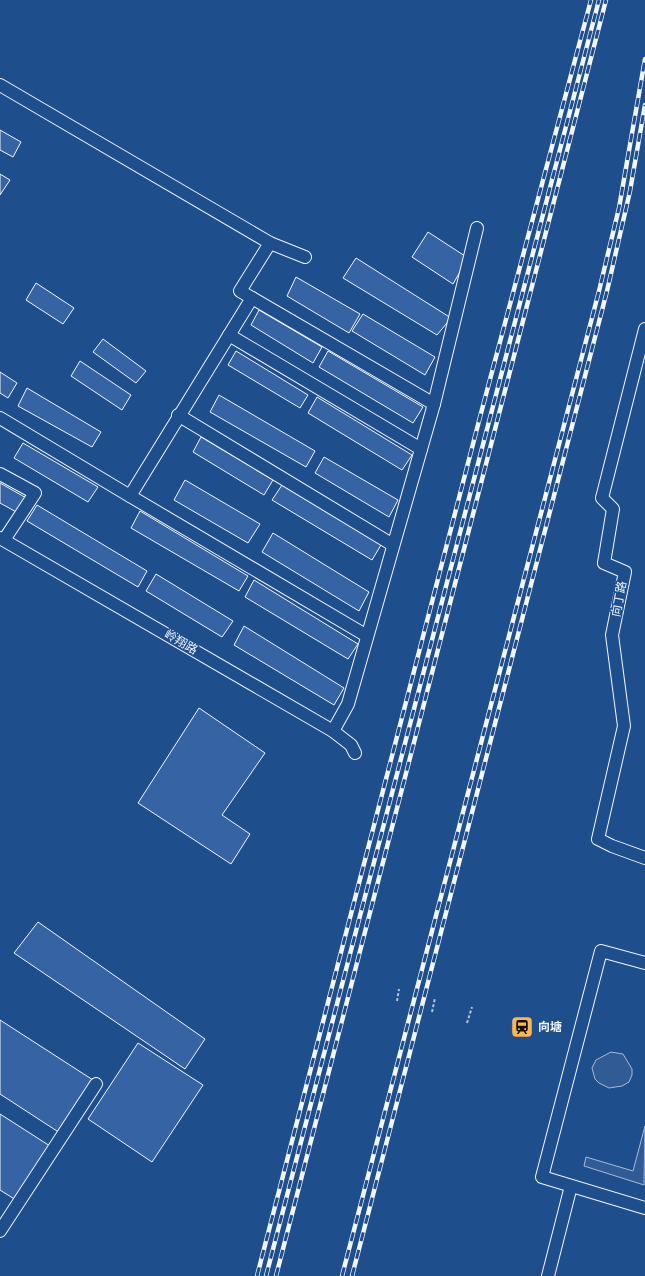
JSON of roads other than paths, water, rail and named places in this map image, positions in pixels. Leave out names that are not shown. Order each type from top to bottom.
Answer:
[{"type":"street","points":[[0,85],[270,243],[305,257]]},
{"type":"street","points":[[333,731],[348,704],[434,404],[477,228]]},
{"type":"street","points":[[270,243],[240,291],[434,404]]},
{"type":"street","points":[[130,496],[178,415],[252,298]]},
{"type":"street","name":"向丁路","points":[[645,329],[602,498],[613,509],[604,563],[625,572],[612,635],[624,726],[598,839],[645,858]]},
{"type":"street","points":[[229,335],[421,449]]},
{"type":"street","points":[[178,415],[393,545]]},
{"type":"street","points":[[0,418],[367,636]]},
{"type":"street","points":[[0,474],[35,493],[2,539]]},
{"type":"street","name":"岭翔路","points":[[2,539],[333,731],[351,745],[355,753]]},
{"type":"street","points":[[645,962],[601,951],[542,1178],[645,1208]]},
{"type":"street","points":[[0,1231],[5,1220],[96,1084]]},
{"type":"street","points":[[548,1276],[571,1186]]},
{"type":"railway","points":[[257,1276],[480,417],[591,0]]},
{"type":"railway","points":[[266,1276],[599,0]]},
{"type":"railway","points":[[276,1276],[606,0]]},
{"type":"railway","points":[[342,1276],[599,291],[619,208],[645,59]]},
{"type":"railway","points":[[352,1276],[607,291],[630,191],[645,105]]},
{"type":"place","name":"向塘","points":[[522,1027]]}]
